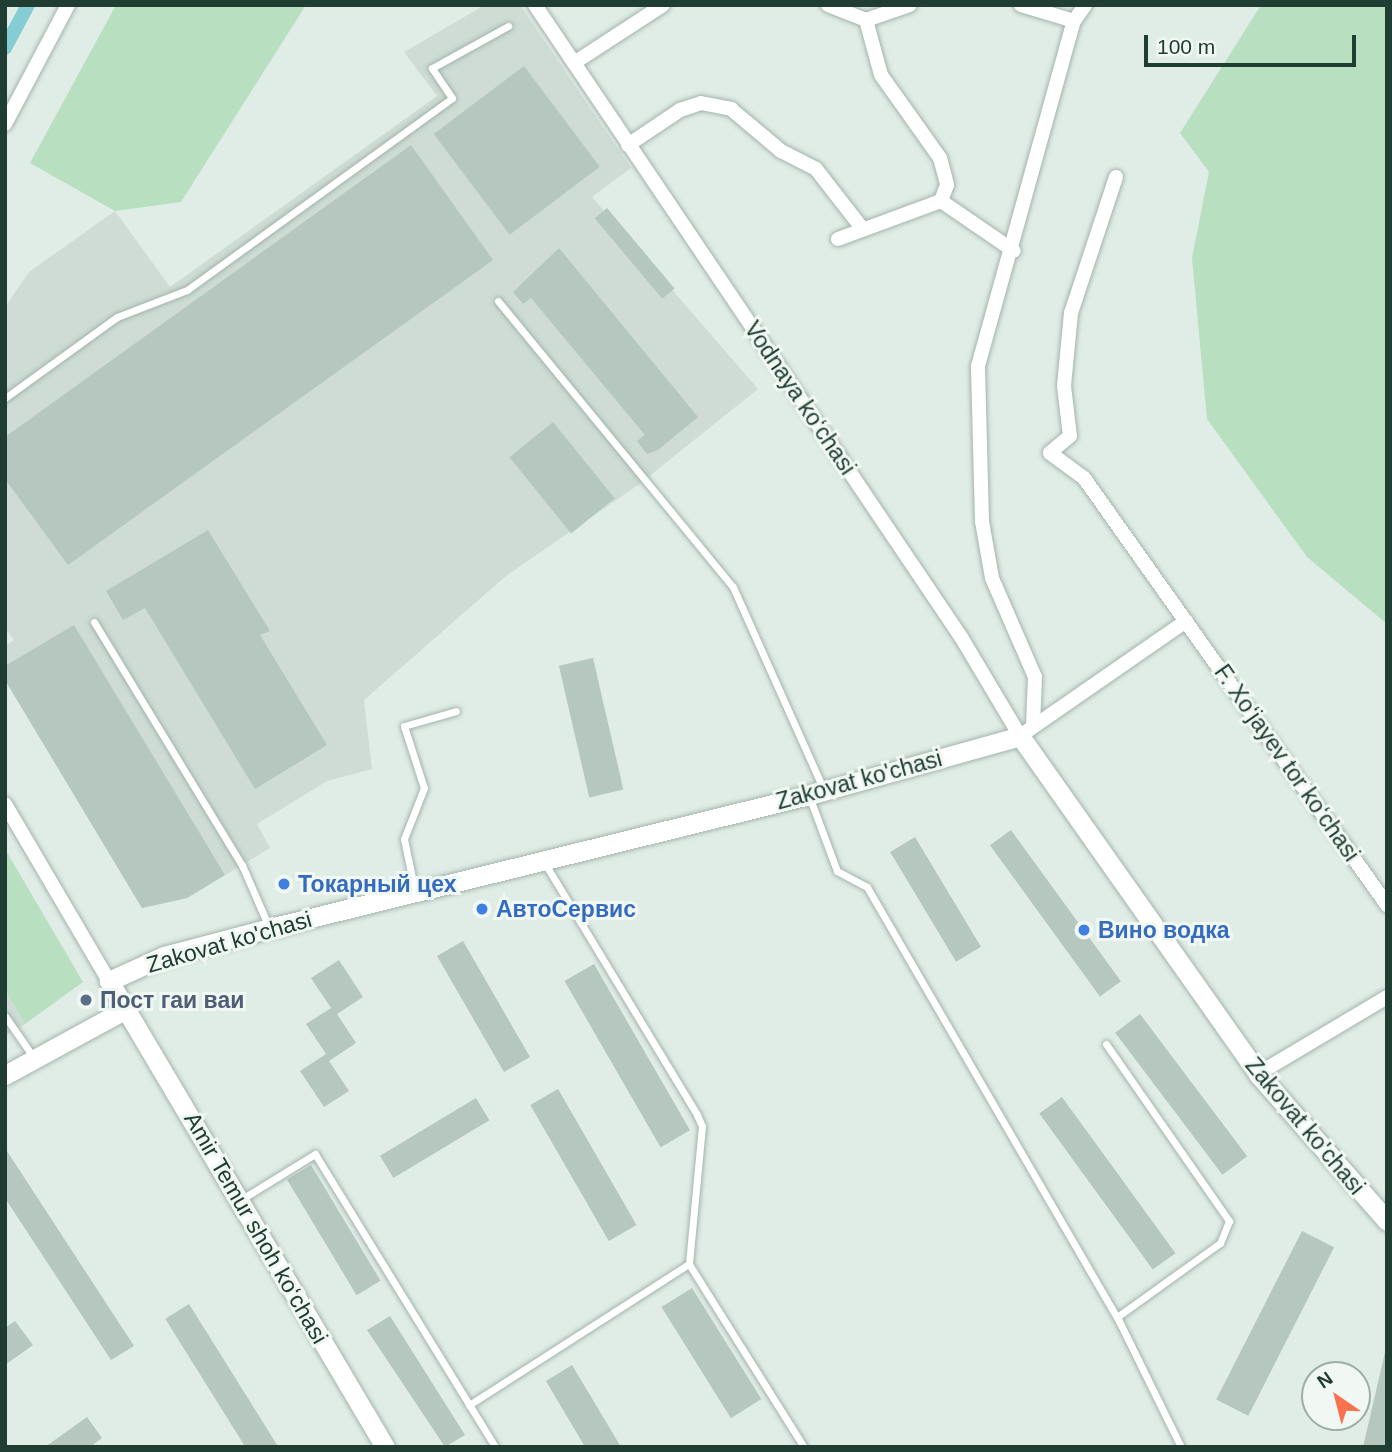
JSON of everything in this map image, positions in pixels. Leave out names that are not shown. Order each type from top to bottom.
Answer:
[{"type":"main road","name":"Zakovat ko'chasi","points":[[109,981],[164,956],[816,793],[1026,730],[1258,1074],[1387,1221]]},
{"type":"main road","name":"Amir Temur shoh ko‘chasi","points":[[109,981],[386,1447]]},
{"type":"main road","points":[[5,1076],[126,1009]]},
{"type":"street","points":[[5,124],[68,5]]},
{"type":"street","name":"Vodnaya ko‘chasi","points":[[535,5],[1026,730]]},
{"type":"street","points":[[574,63],[646,10],[663,5]]},
{"type":"street","points":[[828,5],[866,20],[910,5]]},
{"type":"street","points":[[1021,5],[1074,21]]},
{"type":"street","points":[[1026,730],[1035,677],[992,578],[979,460],[978,366],[1014,251],[1074,21],[1085,5]]},
{"type":"street","points":[[866,20],[881,75],[940,158],[947,185],[942,201]]},
{"type":"street","points":[[628,145],[680,110],[701,103],[731,109],[781,150],[816,169],[862,228]]},
{"type":"street","name":"F. Xo‘jayev tor ko‘chasi","points":[[1116,177],[1071,313],[1064,386],[1070,436],[1050,453],[1084,478],[1387,905]]},
{"type":"street","points":[[838,239],[942,201]]},
{"type":"street","points":[[942,201],[1014,251]]},
{"type":"street","points":[[1026,730],[1186,621]]},
{"type":"street","points":[[5,804],[109,981]]},
{"type":"street","points":[[1258,1074],[1387,997]]},
{"type":"lane","points":[[5,398],[117,317],[187,290],[452,98],[432,68],[508,26]]},
{"type":"lane","points":[[498,301],[733,587],[816,793],[837,872],[867,887],[1117,1317],[1181,1447]]},
{"type":"lane","points":[[94,622],[242,865],[270,928]]},
{"type":"lane","points":[[415,892],[404,839],[424,788],[404,726],[456,711]]},
{"type":"lane","points":[[544,862],[702,1126],[689,1264],[804,1447]]},
{"type":"lane","points":[[5,1016],[34,1059]]},
{"type":"lane","points":[[1105,1044],[1229,1221],[1220,1243],[1117,1317]]},
{"type":"lane","points":[[241,1200],[315,1154],[495,1447]]},
{"type":"lane","points":[[469,1405],[689,1264]]},
{"type":"shaded area","points":[[485,5],[520,5],[631,168],[592,197],[758,389],[638,485],[506,576],[364,700],[372,769],[327,781],[257,824],[270,848],[187,898],[142,908],[5,680],[5,646],[14,640],[5,628],[5,307],[29,272],[115,211],[170,287],[437,96],[404,52]]},
{"type":"shaded area","points":[[5,990],[25,1024],[5,1036]]},
{"type":"green space","points":[[116,5],[306,5],[181,202],[115,211],[30,163]]},
{"type":"green space","points":[[1261,5],[1387,5],[1387,624],[1307,557],[1207,419],[1192,258],[1209,172],[1180,133]]},
{"type":"green space","points":[[5,849],[83,982],[25,1024],[5,990]]},
{"type":"building","points":[[524,66],[600,167],[510,235],[434,134]]},
{"type":"building","points":[[411,145],[493,260],[68,565],[5,479],[5,437]]},
{"type":"building","points":[[607,208],[674,288],[662,299],[595,218]]},
{"type":"building","points":[[559,248],[698,417],[658,450],[647,454],[637,441],[645,435],[531,298],[523,304],[513,292]]},
{"type":"building","points":[[553,422],[615,498],[571,533],[509,457]]},
{"type":"building","points":[[208,530],[270,631],[260,635],[327,745],[255,789],[145,608],[123,620],[106,591]]},
{"type":"building","points":[[74,625],[225,875],[187,898],[142,908],[5,680],[5,666]]},
{"type":"building","points":[[593,658],[623,790],[589,797],[559,666]]},
{"type":"building","points":[[1011,830],[1121,981],[1100,997],[990,845]]},
{"type":"building","points":[[915,837],[981,947],[956,962],[890,852]]},
{"type":"building","points":[[463,941],[530,1057],[504,1072],[437,956]]},
{"type":"building","points":[[339,960],[363,997],[337,1014],[356,1043],[329,1061],[349,1091],[324,1107],[300,1071],[326,1054],[306,1024],[331,1008],[311,978]]},
{"type":"building","points":[[594,964],[690,1130],[661,1147],[565,981]]},
{"type":"building","points":[[1140,1014],[1247,1156],[1222,1175],[1115,1033]]},
{"type":"building","points":[[558,1089],[636,1225],[609,1241],[530,1105]]},
{"type":"building","points":[[1062,1097],[1175,1253],[1153,1270],[1039,1113]]},
{"type":"building","points":[[476,1098],[489,1120],[393,1178],[380,1156]]},
{"type":"building","points":[[5,1148],[134,1346],[111,1360],[5,1198]]},
{"type":"building","points":[[311,1165],[381,1281],[357,1295],[287,1179]]},
{"type":"building","points":[[1302,1231],[1334,1247],[1248,1416],[1216,1399]]},
{"type":"building","points":[[692,1288],[761,1399],[731,1418],[661,1307]]},
{"type":"building","points":[[189,1304],[278,1446],[245,1447],[165,1319]]},
{"type":"building","points":[[390,1316],[465,1435],[445,1447],[367,1330]]},
{"type":"building","points":[[15,1321],[33,1345],[5,1365],[5,1328]]},
{"type":"building","points":[[1386,1348],[1387,1447],[1363,1447],[1367,1431],[1371,1431],[1371,1413]]},
{"type":"building","points":[[572,1365],[621,1447],[585,1447],[546,1381]]},
{"type":"building","points":[[87,1417],[102,1438],[90,1447],[45,1447]]},
{"type":"waterway","points":[[5,48],[28,5]]},
{"type":"place","name":"Токарный цех","points":[[284,884]]},
{"type":"place","name":"АвтоСервис","points":[[482,909]]},
{"type":"place","name":"Вино водка","points":[[1084,930]]},
{"type":"place","name":"Пост гаи ваи","points":[[86,1000]]}]
